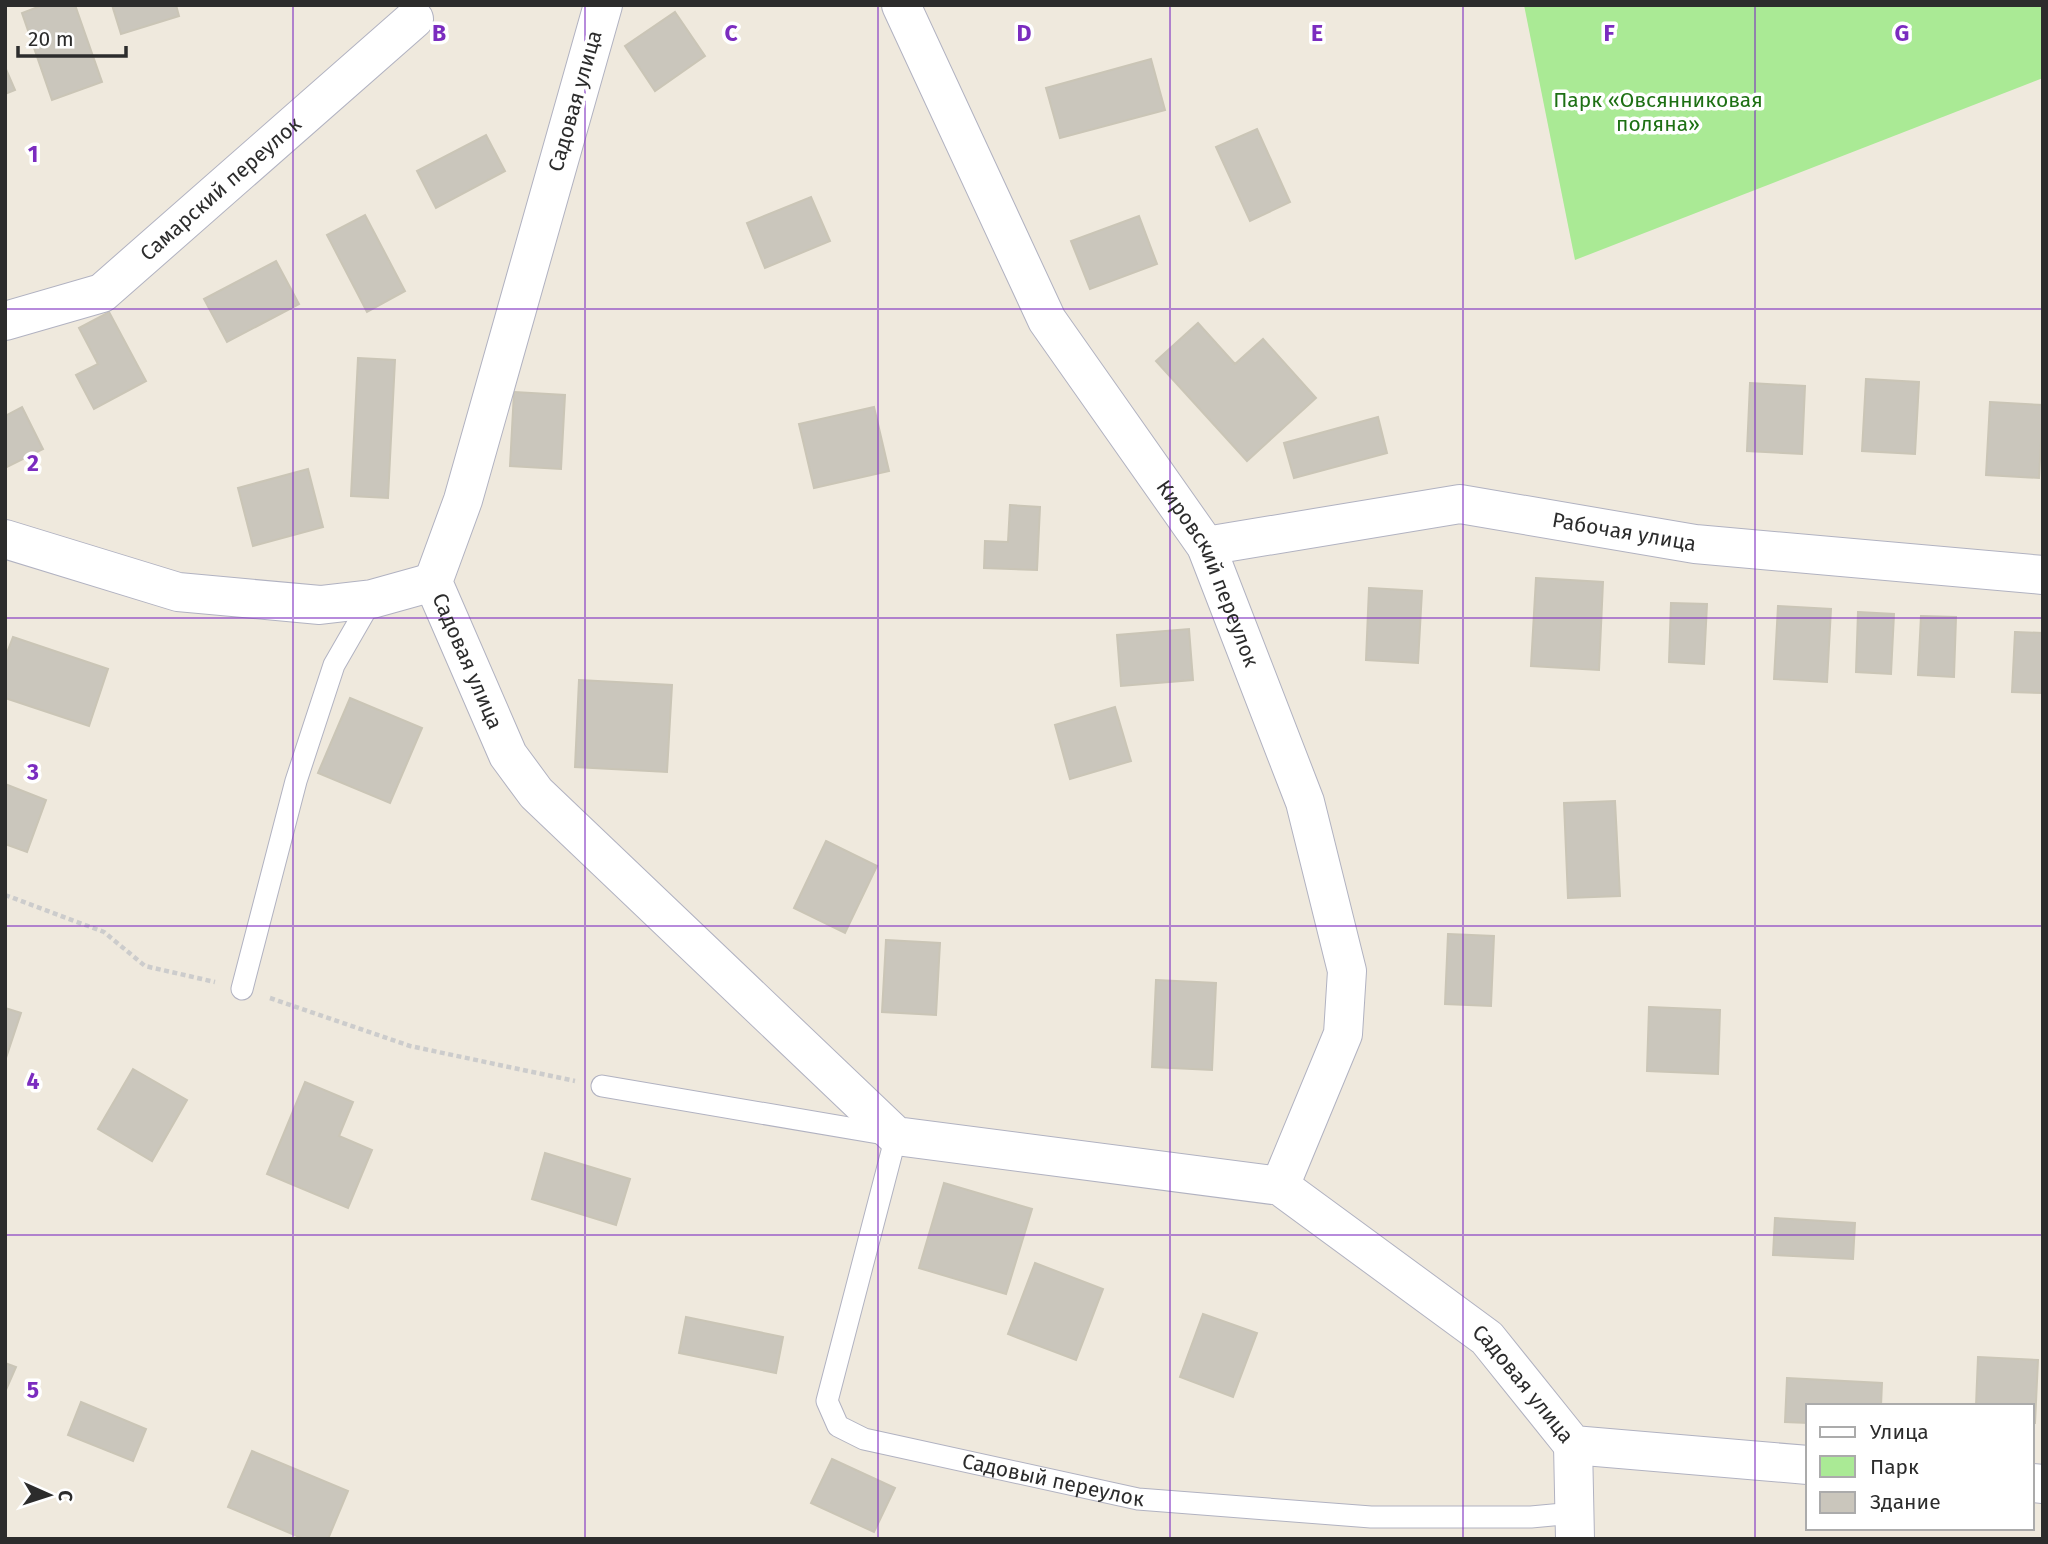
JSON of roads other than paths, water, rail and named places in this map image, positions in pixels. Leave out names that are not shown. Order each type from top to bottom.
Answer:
[{"type":"street","name":"Садовая улица","points":[[603,5],[463,500],[433,582],[508,755],[537,793],[896,1136]]},
{"type":"street","name":"Кировский переулок","points":[[901,5],[1047,320],[1206,546],[1305,802],[1347,971],[1343,1034],[1280,1186]]},
{"type":"street","name":"Самарский переулок","points":[[5,321],[102,293],[414,19]]},
{"type":"street","name":"Рабочая улица","points":[[1206,546],[1460,504],[1695,544],[2043,575]]},
{"type":"street","points":[[5,539],[177,592],[320,605],[372,599],[433,582]]},
{"type":"street","points":[[896,1136],[1280,1186]]},
{"type":"street","name":"Садовая улица","points":[[1280,1186],[1486,1338],[1573,1445],[1806,1465]]},
{"type":"street","points":[[1573,1445],[1575,1526]]},
{"type":"lane","points":[[242,989],[296,781],[334,665],[372,599]]},
{"type":"lane","points":[[602,1086],[896,1136]]},
{"type":"lane","name":"Садовый переулок","points":[[896,1136],[827,1401],[838,1426],[864,1438],[1138,1499],[1371,1517],[1531,1517],[1575,1526]]},
{"type":"park label","name":"Парк «Овсянниковая поляна»","points":[[1658,112]]}]
